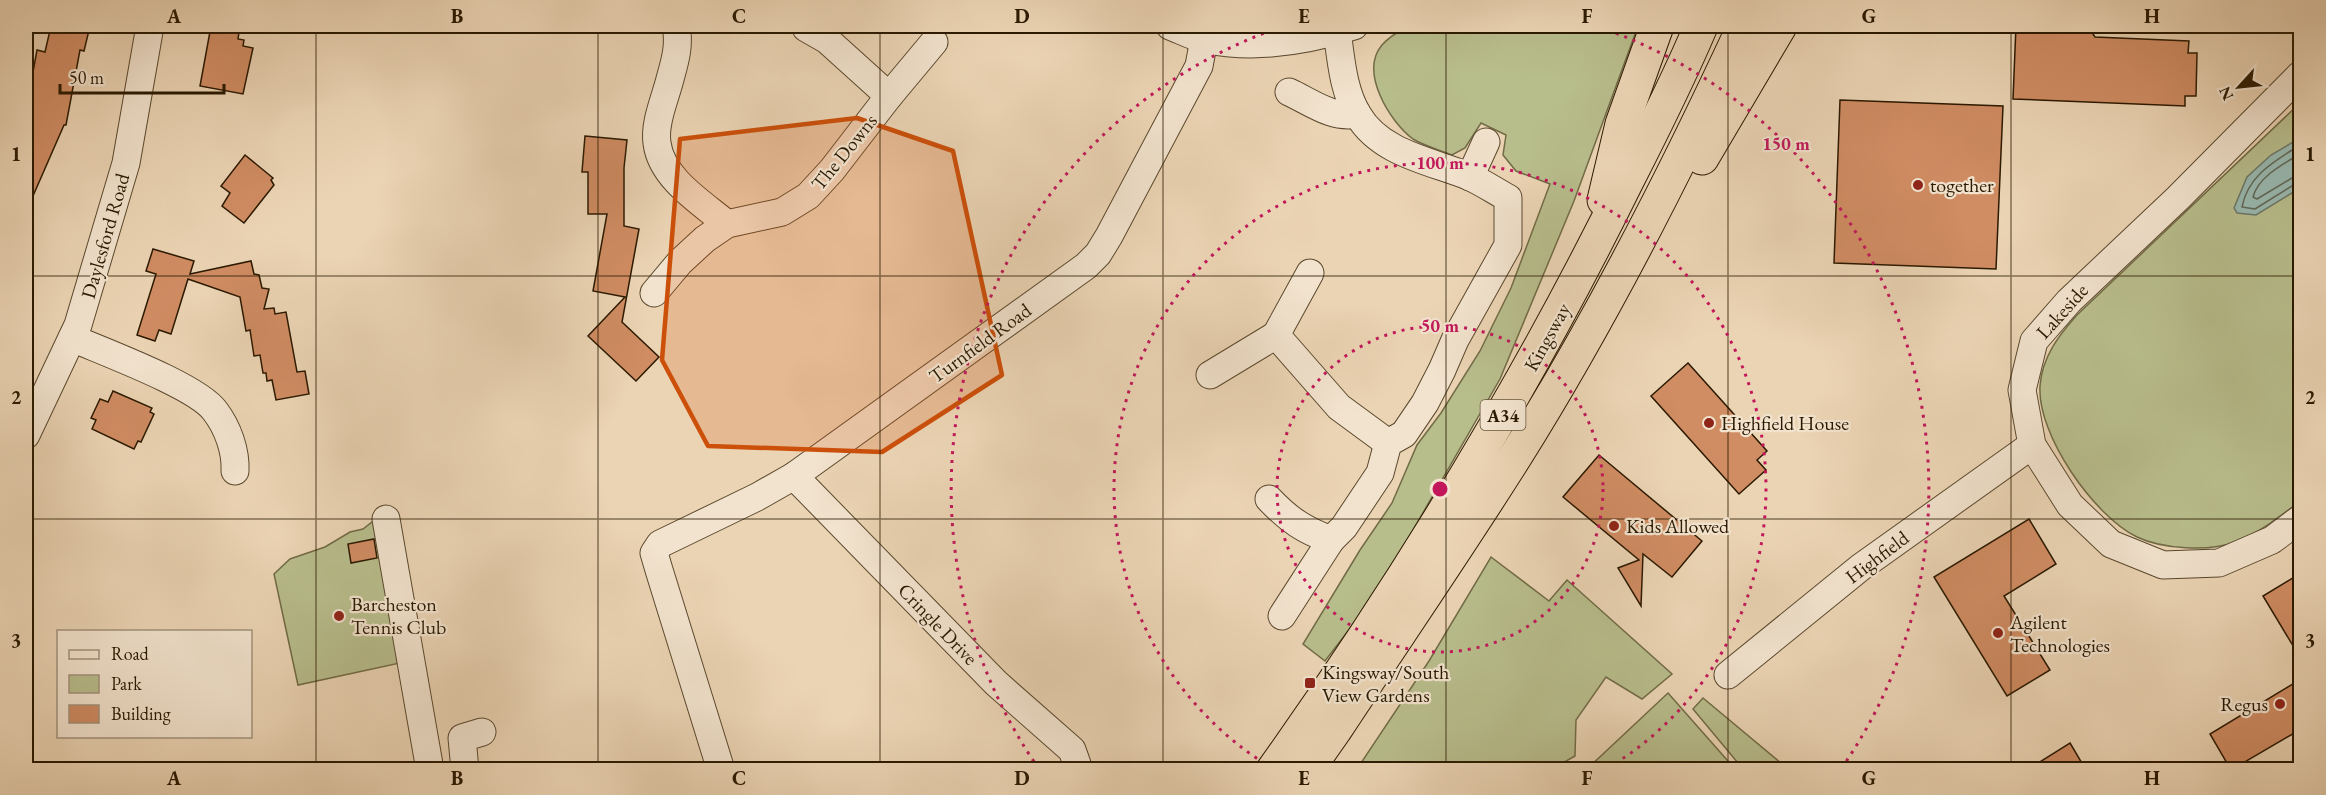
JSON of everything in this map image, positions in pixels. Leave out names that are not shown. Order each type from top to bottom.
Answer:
[{"type":"highway","points":[[1592,254],[1622,124],[1657,26]]},
{"type":"highway","name":"Kingsway","points":[[1306,770],[1335,730],[1515,457],[1575,356],[1619,275],[1744,26]]},
{"type":"highway","points":[[1619,275],[1658,226],[1700,161],[1780,26]]},
{"type":"highway","name":"Kingsway","points":[[1274,770],[1382,608],[1489,438],[1548,336],[1592,254],[1698,32]]},
{"type":"street","name":"Daylesford Road","points":[[26,435],[78,325],[126,163],[150,26]]},
{"type":"street","points":[[676,26],[679,42],[659,117],[656,141],[660,158],[669,173],[728,224]]},
{"type":"street","points":[[1170,26],[1204,39],[1268,43],[1289,41],[1346,28],[1348,93],[1357,114],[1376,136],[1394,148],[1470,177],[1508,198],[1508,245],[1455,340],[1425,403],[1404,434],[1388,443],[1380,473],[1344,527],[1331,540],[1282,616]]},
{"type":"street","name":"The Downs","points":[[806,28],[827,40],[889,96]]},
{"type":"street","name":"Turnfield Road","points":[[721,770],[654,552],[660,544],[757,497],[794,476],[1074,275],[1098,254],[1199,66],[1204,39]]},
{"type":"street","name":"The Downs","points":[[654,293],[680,262],[705,239],[728,224],[782,212],[808,195],[832,170],[934,42]]},
{"type":"street","name":"Lakeside","points":[[2301,75],[2178,198],[2069,301],[2034,341],[2022,390],[2032,445],[2070,505],[2111,544],[2163,565],[2219,563],[2272,540],[2301,519]]},
{"type":"street","points":[[1289,92],[1333,114],[1345,117],[1357,114]]},
{"type":"street","points":[[1470,177],[1486,142]]},
{"type":"street","points":[[1210,375],[1276,335],[1310,273]]},
{"type":"street","points":[[1276,335],[1339,407],[1388,443]]},
{"type":"street","points":[[72,338],[168,380],[195,395],[214,410],[236,454],[235,471]]},
{"type":"street","name":"Highfield","points":[[1733,671],[1861,567],[2032,445]]},
{"type":"street","name":"Cringle Drive","points":[[794,476],[996,683],[1072,750],[1077,764],[1072,770]]},
{"type":"street","points":[[1269,499],[1285,517],[1306,531],[1331,540]]},
{"type":"street","points":[[386,519],[430,770]]},
{"type":"street","points":[[465,770],[462,738],[482,732]]},
{"type":"highlighted area","points":[[857,118],[953,151],[1002,375],[882,452],[708,446],[662,360],[680,139]]},
{"type":"green space","points":[[1408,26],[1638,26],[1574,201],[1500,379],[1375,596],[1325,661],[1303,644],[1360,550],[1392,503],[1417,445],[1441,413],[1480,351],[1511,288],[1550,184],[1516,171],[1503,155],[1506,135],[1481,123],[1465,148],[1452,155],[1413,139],[1395,121],[1380,96],[1374,69],[1376,56],[1382,45]]},
{"type":"green space","points":[[2300,103],[2300,501],[2261,529],[2224,545],[2186,548],[2147,541],[2120,526],[2103,511],[2071,472],[2058,450],[2042,406],[2040,386],[2044,365],[2058,339],[2077,315]]},
{"type":"green space","name":"Barcheston Tennis Club","points":[[376,521],[400,663],[298,685],[274,574],[290,559],[325,547],[350,532],[363,529]]},
{"type":"green space","points":[[1491,557],[1549,601],[1567,580],[1672,674],[1642,699],[1606,677],[1576,720],[1575,756],[1552,769],[1357,769],[1429,661]]},
{"type":"green space","points":[[1668,693],[1735,769],[1587,769]]},
{"type":"green space","points":[[1703,698],[1788,769],[1743,769],[1693,709]]},
{"type":"water","points":[[2300,138],[2300,188],[2256,215],[2237,213],[2234,208],[2247,177],[2271,155]]},
{"type":"building","points":[[51,26],[90,26],[84,51],[80,50],[66,125],[64,125],[26,212],[26,110],[37,50],[45,52]]},
{"type":"building","points":[[211,26],[240,26],[238,39],[244,40],[243,46],[253,48],[243,94],[200,86]]},
{"type":"building","points":[[2016,26],[2081,26],[2089,28],[2095,37],[2189,41],[2188,53],[2197,53],[2196,96],[2185,96],[2185,106],[2013,99]]},
{"type":"building","name":"together","points":[[1840,100],[2003,106],[1996,269],[1834,263]]},
{"type":"building","points":[[585,136],[627,140],[624,168],[624,226],[639,229],[622,322],[659,357],[636,381],[588,336],[625,297],[593,291],[607,214],[588,214],[588,172],[582,172]]},
{"type":"building","points":[[245,155],[273,178],[271,180],[274,185],[244,223],[222,206],[230,193],[221,186]]},
{"type":"building","points":[[153,249],[194,261],[190,274],[251,261],[254,274],[259,275],[262,288],[269,289],[264,309],[274,308],[275,314],[286,312],[297,372],[305,371],[309,394],[276,400],[272,380],[267,381],[266,373],[263,373],[260,355],[254,356],[250,330],[246,331],[240,297],[188,279],[171,334],[159,330],[155,341],[137,335],[156,274],[146,271]]},
{"type":"building","name":"Highfield House","points":[[1688,363],[1767,451],[1757,460],[1766,470],[1739,494],[1651,396]]},
{"type":"building","points":[[113,391],[152,408],[150,412],[154,414],[141,442],[138,441],[134,449],[92,429],[96,420],[91,418],[100,399],[108,402]]},
{"type":"building","points":[[1599,455],[1702,541],[1672,577],[1643,554],[1641,606],[1618,568],[1639,560],[1563,497]]},
{"type":"building","name":"Agilent Technologies","points":[[2029,519],[2056,564],[2004,596],[2050,670],[2007,696],[1934,577]]},
{"type":"building","points":[[374,539],[377,558],[351,563],[348,544]]},
{"type":"building","name":"Regus","points":[[2301,573],[2301,659],[2263,596]]},
{"type":"building","name":"Regus","points":[[2301,679],[2301,729],[2231,770],[2210,734]]},
{"type":"building","points":[[2070,743],[2086,770],[2027,770]]},
{"type":"place","name":"together","points":[[1918,185]]},
{"type":"place","name":"Highfield House","points":[[1709,423]]},
{"type":"place","name":"Kids Allowed","points":[[1614,526]]},
{"type":"place","name":"Barcheston Tennis Club","points":[[339,616]]},
{"type":"place","name":"Agilent Technologies","points":[[1998,633]]},
{"type":"place","name":"Kingsway/South View Gardens","points":[[1310,683]]},
{"type":"place","name":"Regus","points":[[2280,704]]}]
